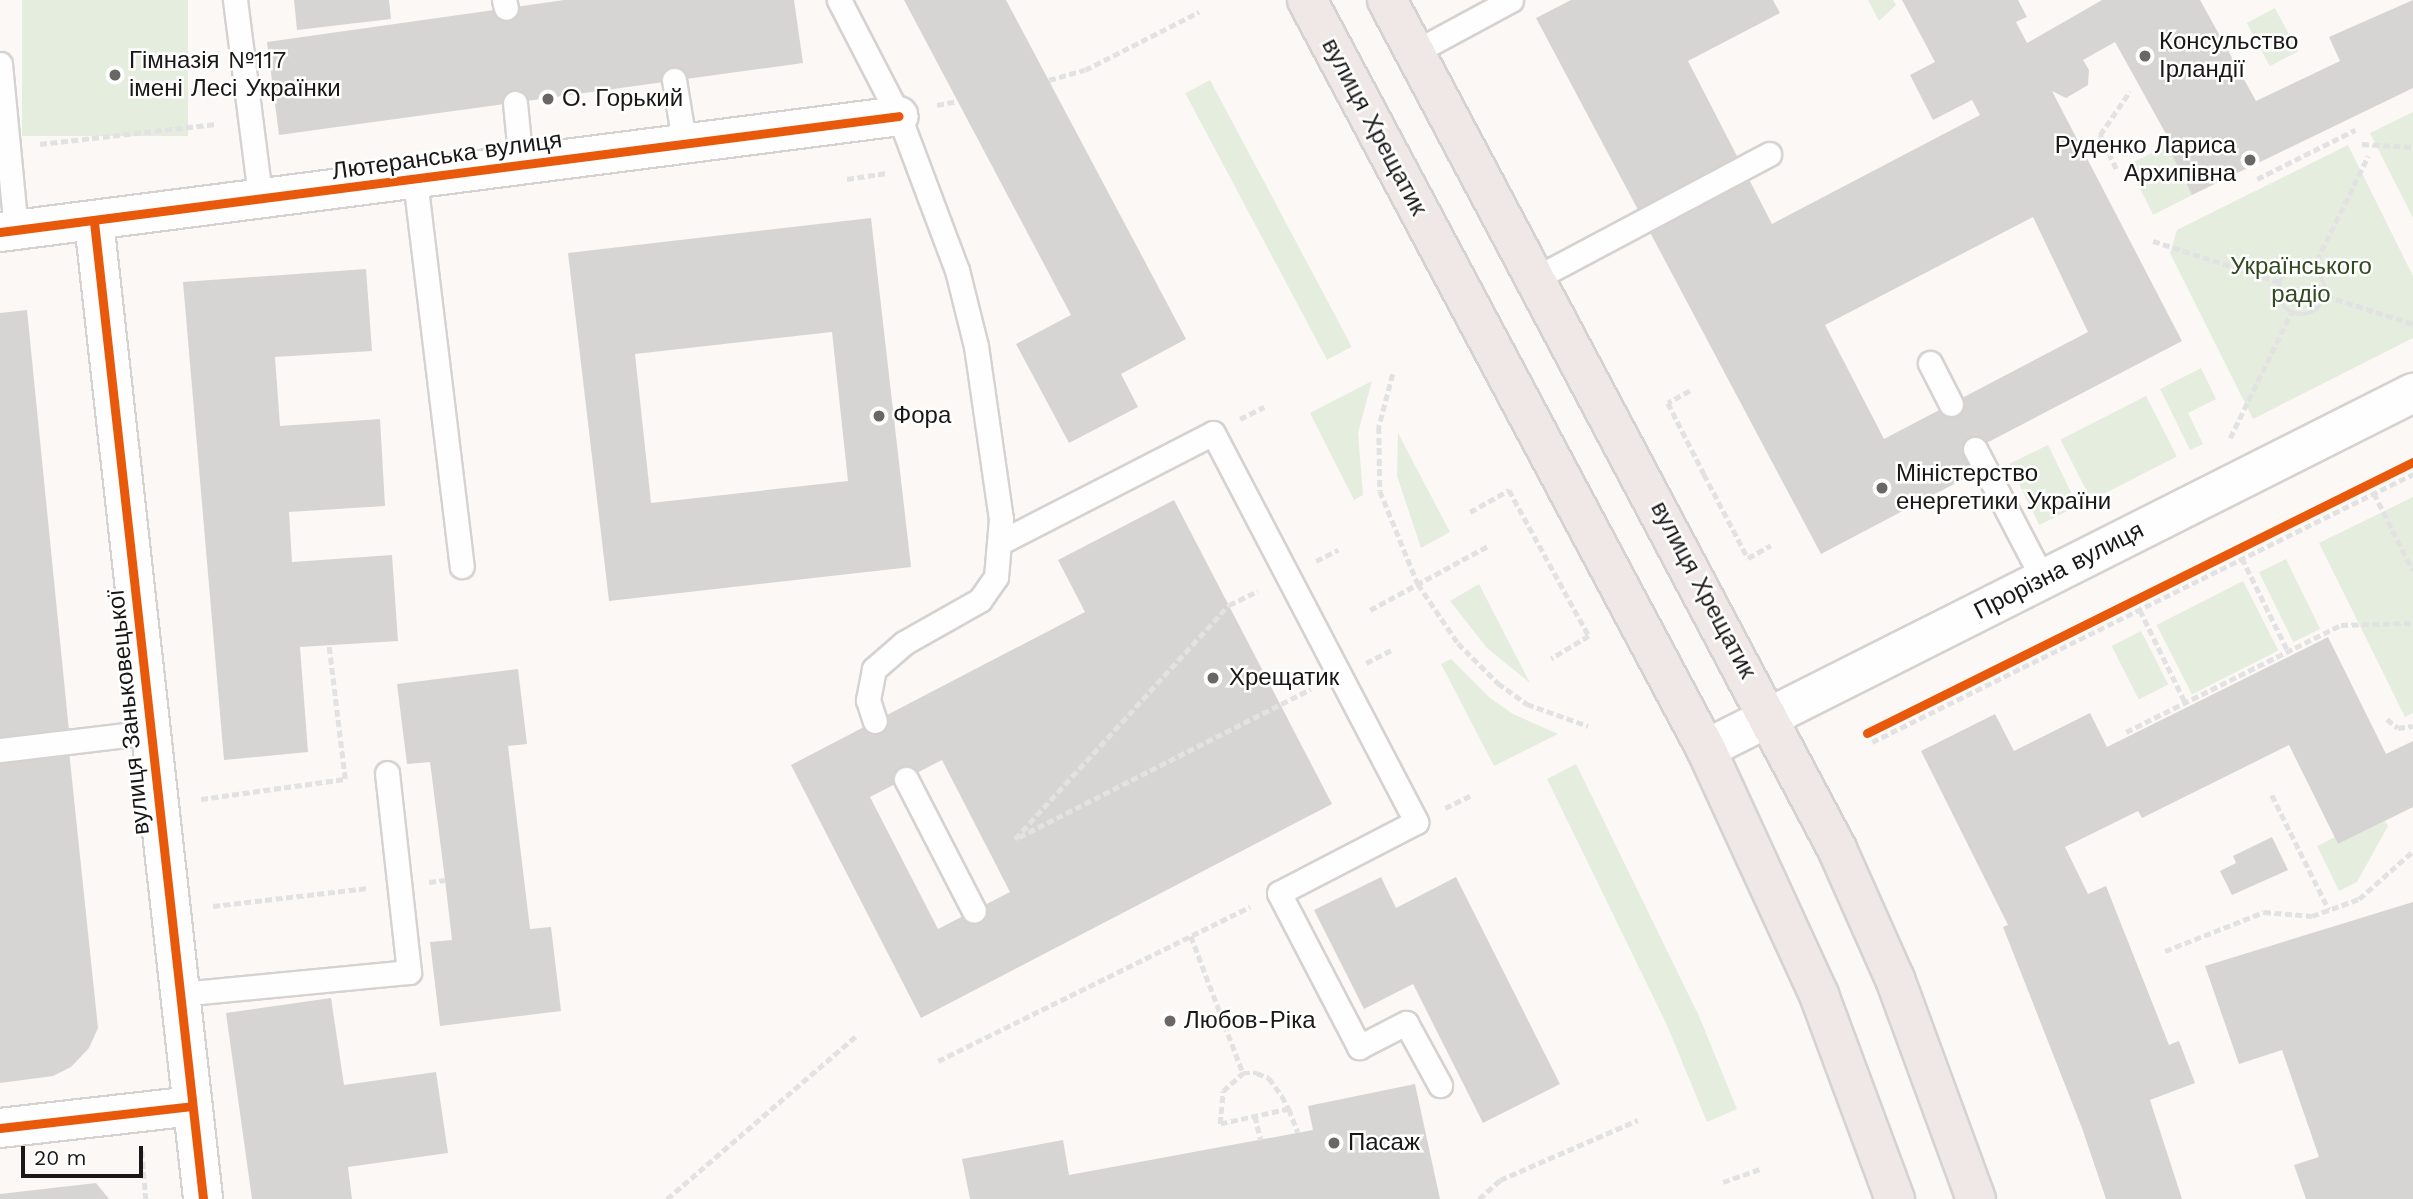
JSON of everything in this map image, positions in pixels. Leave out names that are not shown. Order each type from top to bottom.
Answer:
[{"type":"main road","name":"вулиця Хрещатик","points":[[1307,0],[1706,749],[1819,995],[1895,1199]]},
{"type":"main road","name":"вулиця Хрещатик","points":[[1387,0],[1770,716],[1895,979],[1976,1199]]},
{"type":"street","name":"Лютеранська вулиця","points":[[8,231],[261,202],[684,141],[912,112]]},
{"type":"street","name":"вулиця Заньковецької","points":[[94,222],[202,1199]]},
{"type":"street","name":"Прорізна вулиця","points":[[1706,749],[2413,393]]},
{"type":"street","points":[[0,1128],[192,1106]]},
{"type":"lane","points":[[234,0],[261,202]]},
{"type":"lane","points":[[839,0],[912,112],[976,346],[1001,542],[996,577],[980,600],[904,643],[874,669],[868,700],[875,721]]},
{"type":"lane","points":[[1415,52],[1511,0]]},
{"type":"lane","points":[[0,64],[7,148],[8,231]]},
{"type":"lane","points":[[674,80],[684,141]]},
{"type":"lane","points":[[515,103],[521,164]]},
{"type":"lane","points":[[1536,278],[1769,154]]},
{"type":"lane","points":[[415,180],[462,566]]},
{"type":"lane","points":[[1930,363],[1951,404]]},
{"type":"lane","points":[[1001,542],[1213,433],[1416,822],[1279,892],[1359,1047],[1406,1023],[1440,1085]]},
{"type":"lane","points":[[1975,449],[2043,579]]},
{"type":"lane","points":[[0,750],[150,732]]},
{"type":"lane","points":[[180,994],[410,972],[387,773]]},
{"type":"lane","points":[[905,779],[974,911]]},
{"type":"path","points":[[1049,80],[1085,70],[1199,12]]},
{"type":"path","points":[[2116,169],[2100,135],[2130,91]]},
{"type":"path","points":[[912,112],[957,101]]},
{"type":"path","points":[[7,148],[216,126],[215,114]]},
{"type":"path","points":[[2257,178],[2355,130]]},
{"type":"path","points":[[2362,144],[2413,147]]},
{"type":"path","points":[[2312,270],[2368,156]]},
{"type":"path","points":[[2153,241],[2280,282]]},
{"type":"path","points":[[2290,270],[2312,270],[2324,280],[2326,296],[2309,314],[2291,313],[2280,300],[2280,282],[2290,270]]},
{"type":"path","points":[[2326,296],[2413,324]]},
{"type":"path","points":[[2230,439],[2291,313]]},
{"type":"path","points":[[1393,374],[1379,427],[1380,491],[1418,584],[1458,643],[1498,683],[1527,704],[1588,726]]},
{"type":"path","points":[[1690,391],[1668,403],[1748,558],[1771,545]]},
{"type":"path","points":[[1870,737],[2413,462]]},
{"type":"path","points":[[1870,737],[2140,610],[2413,474]]},
{"type":"path","points":[[1470,512],[1509,490],[1589,636],[1551,659]]},
{"type":"path","points":[[2374,493],[2413,571]]},
{"type":"path","points":[[1370,610],[1489,546]]},
{"type":"path","points":[[2242,558],[2288,651]]},
{"type":"path","points":[[1229,605],[1016,839],[1280,704]]},
{"type":"path","points":[[2140,610],[2185,702]]},
{"type":"path","points":[[2126,732],[2341,625],[2413,623]]},
{"type":"path","points":[[201,799],[345,779],[328,646]]},
{"type":"path","points":[[2387,719],[2398,728],[2413,726]]},
{"type":"path","points":[[2272,795],[2329,910]]},
{"type":"path","points":[[2165,951],[2263,912],[2312,916],[2359,899],[2412,852]]},
{"type":"path","points":[[213,906],[445,880]]},
{"type":"path","points":[[938,1061],[1279,892]]},
{"type":"path","points":[[1191,936],[1242,1073]]},
{"type":"path","points":[[667,1199],[858,1034]]},
{"type":"path","points":[[1242,1073],[1269,1078],[1289,1109],[1298,1132]]},
{"type":"path","points":[[1242,1073],[1223,1090],[1220,1124],[1289,1109]]},
{"type":"path","points":[[1255,1116],[1261,1140]]},
{"type":"path","points":[[1479,1199],[1500,1180],[1638,1120]]},
{"type":"path","points":[[142,1147],[146,1199]]},
{"type":"path","points":[[1723,1182],[1763,1168]]},
{"type":"green space","name":"Гімназія №117 імені Лесі Українки","points":[[22,0],[188,0],[188,136],[22,136]]},
{"type":"green space","points":[[1868,0],[1893,0],[1896,5],[1879,21]]},
{"type":"green space","points":[[2275,8],[2298,51],[2270,66],[2247,23]]},
{"type":"green space","points":[[1210,80],[1352,347],[1327,360],[1185,93]]},
{"type":"green space","points":[[2413,112],[2413,218],[2370,133]]},
{"type":"green space","points":[[2167,145],[2192,195],[2153,215],[2128,165]]},
{"type":"green space","name":"Українського радіо","points":[[2348,145],[2413,276],[2413,338],[2253,419],[2170,253],[2177,230]]},
{"type":"green space","points":[[2201,368],[2216,399],[2188,413],[2203,444],[2190,450],[2160,389]]},
{"type":"green space","points":[[1372,381],[1358,433],[1363,495],[1354,500],[1310,413]]},
{"type":"green space","points":[[2146,396],[2177,457],[2091,500],[2060,440]]},
{"type":"green space","points":[[1398,433],[1450,532],[1421,548],[1397,476]]},
{"type":"green space","points":[[2048,445],[2078,506],[2039,525],[2009,464]]},
{"type":"green space","points":[[2413,497],[2413,713],[2405,717],[2319,543]]},
{"type":"green space","points":[[2286,559],[2320,629],[2293,642],[2259,572]]},
{"type":"green space","points":[[2243,581],[2278,650],[2192,695],[2157,625]]},
{"type":"green space","points":[[1479,584],[1530,683],[1487,648],[1450,601]]},
{"type":"green space","points":[[2141,631],[2168,684],[2139,699],[2112,646]]},
{"type":"green space","points":[[1451,659],[1490,698],[1513,714],[1558,734],[1494,766],[1441,664]]},
{"type":"green space","points":[[1576,764],[1699,1016],[1737,1109],[1707,1122],[1666,1023],[1547,779]]},
{"type":"green space","points":[[2385,821],[2388,826],[2357,882],[2339,891],[2317,846],[2335,837],[2338,844]]},
{"type":"building","points":[[294,0],[389,0],[391,19],[297,30]]},
{"type":"building","points":[[564,0],[794,0],[803,63],[279,135],[267,42]]},
{"type":"building","points":[[904,0],[1006,0],[1186,339],[1121,374],[1138,407],[1069,443],[1016,344],[1071,315]]},
{"type":"building","points":[[1571,0],[1773,0],[1780,13],[1688,61],[1772,224],[1980,115],[1972,100],[1933,120],[1910,75],[1935,62],[1902,0],[2018,0],[2027,17],[2016,22],[2027,43],[2102,0],[2200,0],[2256,101],[2340,61],[2329,37],[2413,0],[2413,88],[2192,195],[2167,145],[2171,143],[2115,42],[2083,60],[2089,70],[2088,85],[2066,98],[2052,91],[2182,341],[1975,449],[1975,473],[1821,554],[1536,18]],"holes":[[[2033,217],[2088,332],[1884,439],[1825,325]]]},
{"type":"building","points":[[871,218],[911,567],[609,601],[568,253]],"holes":[[[832,332],[848,481],[651,503],[635,354]]]},
{"type":"building","points":[[366,269],[372,351],[275,357],[280,426],[380,419],[385,506],[289,512],[292,562],[392,555],[398,641],[300,647],[308,752],[224,760],[183,282]]},
{"type":"building","points":[[27,310],[69,731],[0,738],[0,313]]},
{"type":"building","points":[[1174,500],[1332,804],[921,1018],[791,765],[1085,612],[1058,560]],"holes":[[[942,760],[1010,892],[938,929],[870,797]]]},
{"type":"building","points":[[2328,637],[2386,754],[2413,741],[2413,807],[2338,844],[2289,745],[2142,818],[2138,811],[2065,847],[2088,894],[2106,886],[2169,1045],[2179,1041],[2195,1083],[2150,1100],[2182,1199],[2106,1199],[2082,1128],[2003,927],[2008,925],[1921,751],[1995,714],[2014,751],[2090,713],[2107,747]]},
{"type":"building","points":[[518,669],[527,744],[508,746],[530,929],[551,927],[561,1011],[440,1026],[430,942],[452,940],[445,880],[430,762],[407,764],[397,684]]},
{"type":"building","points":[[69,751],[98,1028],[89,1048],[71,1067],[53,1076],[0,1083],[0,759]]},
{"type":"building","points":[[2272,837],[2288,870],[2232,895],[2220,871],[2236,863],[2233,856]]},
{"type":"building","points":[[1381,877],[1396,908],[1456,877],[1560,1084],[1483,1123],[1413,984],[1364,1009],[1314,910]]},
{"type":"building","points":[[2413,902],[2413,1199],[2306,1199],[2294,1165],[2319,1157],[2282,1050],[2239,1064],[2205,966]]},
{"type":"building","points":[[331,998],[344,1085],[436,1072],[448,1153],[348,1167],[352,1199],[252,1199],[226,1013]]},
{"type":"building","name":"Пасаж","points":[[1415,1084],[1440,1199],[970,1199],[962,1159],[1063,1140],[1069,1175],[1313,1130],[1308,1106]]},
{"type":"building","points":[[96,1183],[109,1199],[0,1199],[0,1194]]},
{"type":"cycle path","points":[[0,232],[899,116]]},
{"type":"cycle path","points":[[94,222],[203,1199]]},
{"type":"cycle path","points":[[1867,733],[2413,462]]},
{"type":"cycle path","points":[[0,1128],[192,1106]]},
{"type":"place","name":"Консульство Ірландії","points":[[2145,56]]},
{"type":"place","name":"Гімназія №117 імені Лесі Українки","points":[[115,75]]},
{"type":"place","name":"О. Горький","points":[[548,99]]},
{"type":"place","name":"Руденко Лариса Архипівна","points":[[2250,160]]},
{"type":"place","name":"Фора","points":[[879,416]]},
{"type":"place","name":"Міністерство енергетики України","points":[[1882,488]]},
{"type":"place","name":"Хрещатик","points":[[1213,678]]},
{"type":"place","name":"Любов-Ріка","points":[[1170,1021]]},
{"type":"place","name":"Пасаж","points":[[1334,1143]]}]
